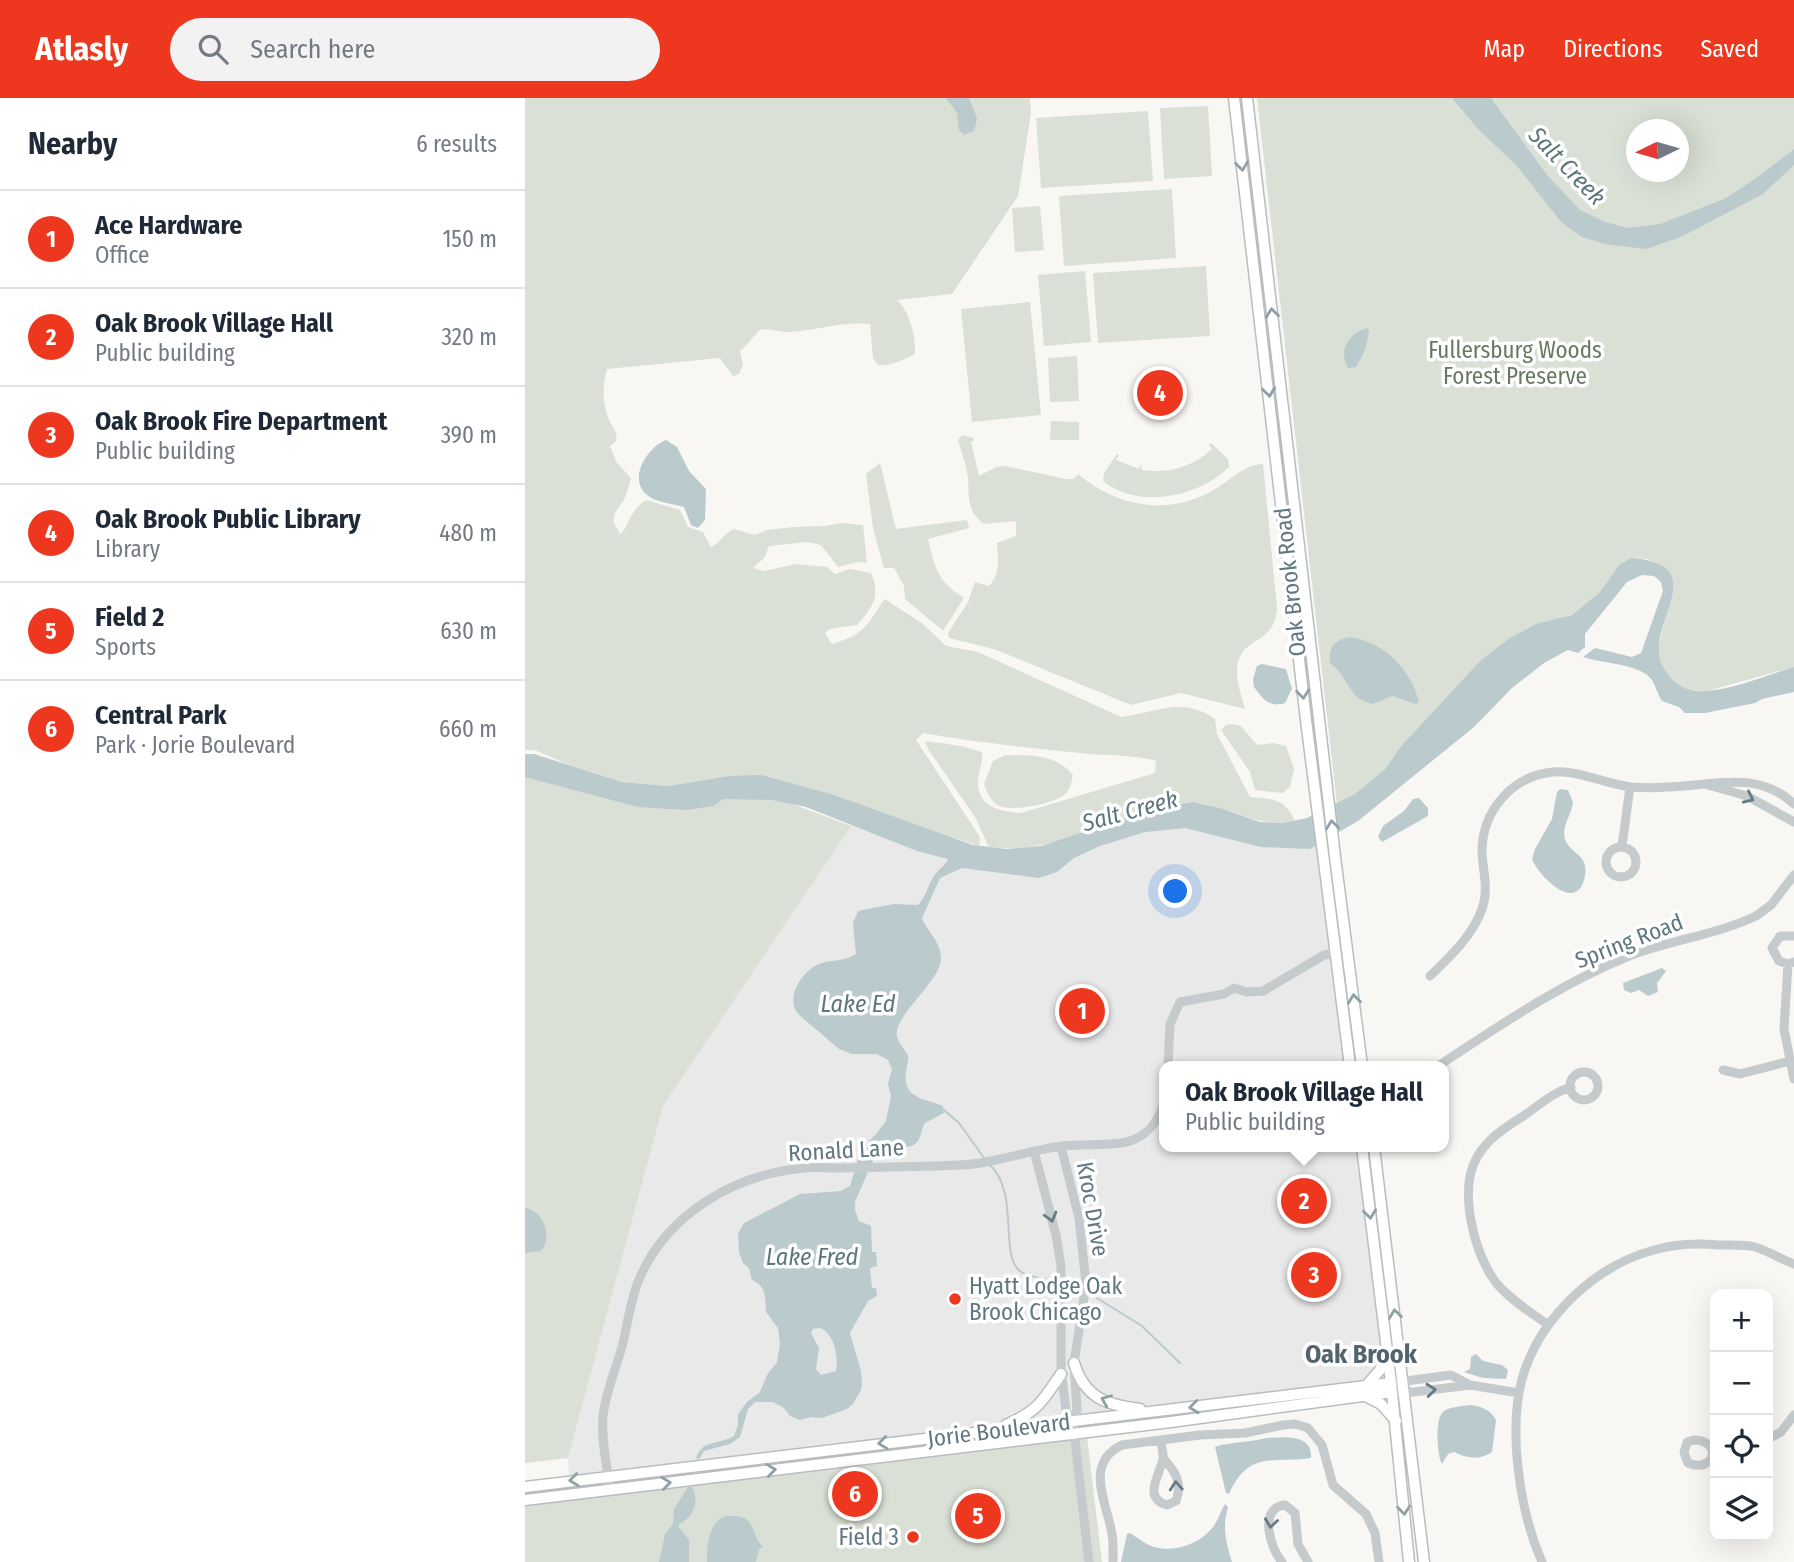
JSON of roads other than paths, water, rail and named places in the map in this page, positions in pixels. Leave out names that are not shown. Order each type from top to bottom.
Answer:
[{"type":"main road","name":"Oak Brook Road","points":[[1234,98],[1315,801],[1349,1061]]},
{"type":"main road","name":"Oak Brook Road","points":[[1247,98],[1335,857],[1361,1061]]},
{"type":"main road","points":[[1363,1152],[1396,1421],[1409,1562]]},
{"type":"main road","points":[[1375,1152],[1424,1562]]},
{"type":"main road","points":[[1387,1349],[1380,1370],[1365,1390],[1396,1421]]},
{"type":"main road","points":[[1074,1363],[1079,1378],[1098,1398],[1112,1404],[1157,1411]]},
{"type":"main road","points":[[995,1430],[1035,1410],[1051,1392],[1061,1374]]},
{"type":"main road","name":"Jorie Boulevard","points":[[525,1500],[689,1481],[1073,1427],[1392,1387]]},
{"type":"main road","name":"Jorie Boulevard","points":[[525,1487],[995,1430],[1073,1427],[1157,1411],[1232,1407]]},
{"type":"street","points":[[1430,976],[1464,939],[1482,912],[1486,884],[1483,838],[1487,824],[1501,798],[1524,781],[1555,772],[1573,773],[1630,787],[1669,787],[1734,780],[1778,792],[1794,804]]},
{"type":"street","points":[[1700,784],[1736,792],[1794,822]]},
{"type":"street","points":[[1622,846],[1630,787]]},
{"type":"street","points":[[1772,810],[1778,792]]},
{"type":"street","name":"Spring Road","points":[[1446,1061],[1526,1009],[1598,970],[1652,948],[1756,916],[1771,905],[1794,875]]},
{"type":"street","points":[[1794,936],[1784,934],[1773,944],[1775,958],[1791,963],[1784,1025],[1794,1079]]},
{"type":"street","points":[[1168,1061],[1170,1024],[1180,1002],[1224,994],[1234,988],[1247,992],[1263,991],[1324,955],[1334,953]]},
{"type":"street","points":[[1723,1070],[1740,1074],[1790,1061]]},
{"type":"street","points":[[1547,1324],[1505,1293],[1487,1269],[1472,1224],[1469,1184],[1476,1160],[1493,1136],[1571,1087]]},
{"type":"street","name":"Ronald Lane","points":[[610,1490],[603,1440],[603,1416],[638,1283],[647,1262],[660,1244],[688,1215],[733,1185],[765,1176],[805,1168],[982,1163],[1061,1146],[1133,1142],[1147,1134],[1159,1117]]},
{"type":"street","name":"Kroc Drive","points":[[1061,1146],[1077,1207],[1085,1258],[1085,1301],[1074,1363],[1077,1410],[1073,1427]]},
{"type":"street","name":"Kroc Drive","points":[[1034,1151],[1056,1235],[1061,1266],[1061,1374],[1066,1411],[1073,1427]]},
{"type":"street","points":[[1542,1562],[1533,1541],[1517,1455],[1519,1393],[1532,1353],[1547,1324],[1604,1271],[1653,1250],[1689,1243],[1754,1247],[1793,1260]]},
{"type":"street","name":"Jorie Boulevard","points":[[1392,1387],[1469,1384],[1519,1393]]},
{"type":"street","points":[[1773,1436],[1781,1432],[1794,1415]]},
{"type":"street","points":[[1113,1562],[1112,1533],[1100,1481],[1105,1459],[1113,1449],[1122,1445],[1245,1433],[1295,1424],[1308,1428],[1322,1445],[1333,1485],[1366,1514],[1375,1533],[1379,1562]]},
{"type":"street","points":[[1073,1427],[1089,1562]]},
{"type":"street","points":[[1161,1440],[1163,1458],[1154,1486],[1158,1502],[1167,1505],[1176,1501],[1178,1483],[1174,1471],[1163,1458]]},
{"type":"street","points":[[1282,1562],[1272,1547],[1269,1529],[1272,1512],[1285,1505],[1295,1513],[1296,1537],[1308,1562]]},
{"type":"water","points":[[946,98],[969,98],[977,119],[974,131],[964,135],[959,130],[957,113]]},
{"type":"water","points":[[1452,98],[1491,98],[1547,175],[1580,210],[1605,222],[1628,228],[1660,224],[1724,199],[1794,149],[1794,165],[1763,194],[1681,237],[1646,249],[1605,244],[1582,237],[1562,223],[1516,165],[1479,130]]},
{"type":"water","points":[[1360,330],[1369,330],[1365,350],[1356,367],[1348,368],[1344,355],[1347,344]]},
{"type":"water","points":[[666,440],[677,447],[689,471],[706,489],[705,520],[698,528],[691,525],[684,507],[655,499],[641,488],[639,472],[642,464],[653,449]]},
{"type":"water","points":[[1631,558],[1654,562],[1667,570],[1673,580],[1673,592],[1660,636],[1659,656],[1665,670],[1679,685],[1696,691],[1717,690],[1794,667],[1794,692],[1705,713],[1685,713],[1679,707],[1662,701],[1652,680],[1639,670],[1583,657],[1595,648],[1632,657],[1641,653],[1663,591],[1661,582],[1654,576],[1642,575],[1627,582],[1585,634],[1585,647],[1578,653],[1568,650],[1544,663],[1512,688],[1474,727],[1358,821],[1310,849],[1261,847],[1185,828],[1145,832],[1100,846],[1074,858],[1057,872],[1039,878],[962,868],[940,878],[922,918],[938,946],[941,957],[939,966],[934,977],[902,1019],[897,1029],[897,1037],[908,1056],[908,1088],[917,1096],[943,1106],[944,1113],[925,1123],[918,1141],[914,1144],[878,1149],[855,1202],[859,1221],[871,1226],[872,1252],[876,1252],[877,1266],[870,1268],[872,1288],[876,1288],[877,1296],[868,1301],[850,1333],[861,1371],[861,1390],[847,1409],[822,1418],[800,1420],[790,1416],[784,1408],[773,1402],[755,1402],[748,1409],[740,1437],[730,1444],[704,1451],[700,1458],[696,1459],[706,1445],[734,1436],[738,1414],[747,1402],[760,1392],[767,1375],[777,1362],[780,1344],[778,1328],[766,1312],[763,1289],[752,1280],[749,1268],[743,1263],[739,1252],[738,1234],[744,1223],[800,1194],[841,1191],[850,1186],[861,1149],[886,1121],[891,1096],[888,1084],[892,1069],[888,1060],[877,1054],[852,1054],[839,1049],[798,1014],[794,1008],[794,993],[801,979],[819,964],[856,954],[853,923],[858,911],[894,904],[918,905],[933,877],[948,859],[917,851],[806,807],[772,800],[723,799],[714,806],[687,810],[638,807],[525,777],[525,754],[534,754],[622,782],[668,786],[729,776],[761,775],[834,795],[973,845],[1007,849],[1041,846],[1162,806],[1193,802],[1260,822],[1283,823],[1307,818],[1355,794],[1385,769],[1402,745],[1481,660],[1510,638],[1536,624],[1572,615],[1600,592],[1619,565]],"holes":[[[820,1328],[832,1340],[837,1365],[836,1371],[821,1375],[816,1369],[819,1348],[811,1333],[813,1329]]]},
{"type":"water","points":[[1349,637],[1373,644],[1394,659],[1409,678],[1419,702],[1415,704],[1392,696],[1373,704],[1358,698],[1330,663],[1333,646]]},
{"type":"water","points":[[1262,664],[1286,669],[1292,689],[1285,703],[1271,703],[1254,687],[1253,679],[1257,666]]},
{"type":"water","points":[[1560,789],[1568,790],[1573,802],[1564,830],[1565,839],[1582,858],[1585,868],[1581,887],[1575,892],[1567,893],[1550,883],[1532,859],[1552,819],[1557,792]]},
{"type":"water","points":[[1419,798],[1428,808],[1428,816],[1382,842],[1378,837],[1383,826],[1404,811],[1413,799]]},
{"type":"water","points":[[1662,968],[1666,971],[1657,983],[1658,992],[1648,996],[1639,990],[1631,993],[1624,990],[1623,983]]},
{"type":"water","points":[[525,1208],[537,1214],[545,1225],[546,1239],[541,1251],[525,1253]]},
{"type":"water","points":[[1476,1354],[1483,1361],[1502,1365],[1508,1370],[1506,1379],[1483,1378],[1464,1372],[1470,1369],[1471,1357]]},
{"type":"water","points":[[1470,1405],[1485,1409],[1496,1420],[1492,1452],[1473,1458],[1454,1452],[1448,1454],[1442,1464],[1437,1438],[1440,1417],[1447,1409]]},
{"type":"water","points":[[1288,1437],[1302,1440],[1310,1450],[1311,1458],[1254,1464],[1245,1470],[1229,1494],[1226,1493],[1215,1447]]},
{"type":"water","points":[[688,1487],[692,1487],[694,1492],[694,1508],[679,1527],[689,1540],[689,1562],[659,1562],[665,1534],[673,1524],[674,1509]]},
{"type":"water","points":[[1225,1504],[1228,1507],[1226,1535],[1232,1562],[1121,1562],[1127,1534],[1130,1533],[1162,1549],[1188,1545],[1210,1531]]},
{"type":"water","points":[[726,1516],[737,1516],[749,1521],[763,1547],[759,1549],[756,1562],[707,1562],[712,1529],[715,1523]]},
{"type":"waterway","points":[[944,1110],[959,1123],[984,1158]]},
{"type":"waterway","points":[[990,1165],[1005,1192],[1009,1241],[1015,1266],[1027,1275],[1056,1281]]},
{"type":"waterway","points":[[1092,1295],[1142,1326],[1180,1363]]},
{"type":"place","name":"Oak Brook Public Library","points":[[1160,393]]},
{"type":"place","name":"Ace Hardware","points":[[1082,1011]]},
{"type":"place","name":"Oak Brook Village Hall","points":[[1304,1201]]},
{"type":"place","name":"Oak Brook Fire Department","points":[[1314,1275]]},
{"type":"place","name":"Hyatt Lodge Oak Brook Chicago","points":[[955,1299]]},
{"type":"place","name":"Central Park","points":[[855,1494]]},
{"type":"place","name":"Field 2","points":[[978,1516]]},
{"type":"place","name":"Field 3","points":[[913,1537]]},
{"type":"district","name":"Oak Brook","points":[[1361,1354]]},
{"type":"water label","name":"Salt Creek","points":[[1567,166]]},
{"type":"water label","name":"Salt Creek","points":[[1130,811]]},
{"type":"water label","name":"Lake Ed","points":[[858,1004]]},
{"type":"water label","name":"Lake Fred","points":[[812,1257]]},
{"type":"park label","name":"Fullersburg Woods Forest Preserve","points":[[1515,363]]}]
